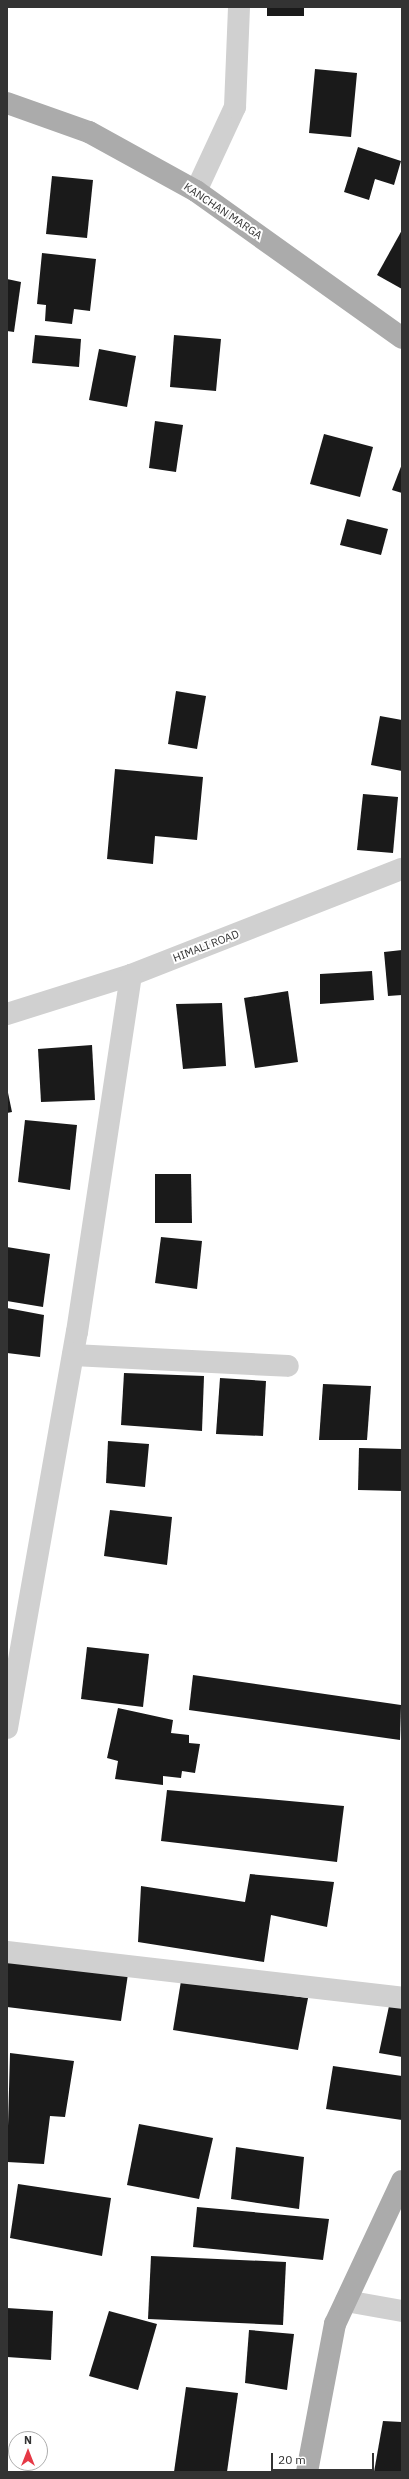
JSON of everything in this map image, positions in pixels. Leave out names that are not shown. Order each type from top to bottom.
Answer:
[{"type":"main road","name":"KANCHAN MARGA","points":[[7,103],[89,132],[196,191],[402,338]]},
{"type":"main road","points":[[307,2472],[335,2324],[402,2181]]},
{"type":"street","points":[[196,191],[235,107],[239,7]]},
{"type":"street","name":"HIMALI ROAD","points":[[7,1014],[131,975],[402,869]]},
{"type":"street","points":[[7,1728],[9,1704],[73,1355],[131,975]]},
{"type":"street","points":[[73,1355],[288,1366]]},
{"type":"street","points":[[7,1952],[402,1998]]},
{"type":"street","points":[[346,2301],[402,2311]]},
{"type":"building","points":[[267,7],[304,7],[304,16],[267,16]]},
{"type":"building","points":[[315,69],[357,73],[351,137],[309,133]]},
{"type":"building","points":[[358,147],[401,161],[394,185],[375,179],[369,200],[344,192]]},
{"type":"building","points":[[52,176],[93,180],[87,238],[46,234]]},
{"type":"building","points":[[402,230],[402,289],[377,275]]},
{"type":"building","points":[[42,253],[96,259],[90,311],[74,309],[72,324],[45,321],[46,305],[37,304]]},
{"type":"building","points":[[7,279],[21,282],[14,332],[7,331]]},
{"type":"building","points":[[35,335],[81,339],[79,367],[32,363]]},
{"type":"building","points":[[174,335],[221,339],[216,391],[170,387]]},
{"type":"building","points":[[99,349],[136,356],[127,407],[89,400]]},
{"type":"building","points":[[155,421],[183,425],[176,472],[149,468]]},
{"type":"building","points":[[324,434],[373,447],[360,497],[310,484]]},
{"type":"building","points":[[402,464],[402,493],[392,490]]},
{"type":"building","points":[[347,519],[388,529],[381,555],[340,545]]},
{"type":"building","points":[[176,691],[206,696],[197,749],[168,744]]},
{"type":"building","points":[[380,716],[402,720],[402,771],[371,765]]},
{"type":"building","points":[[115,769],[203,777],[197,840],[155,836],[153,864],[107,859]]},
{"type":"building","points":[[363,794],[398,797],[393,853],[357,850]]},
{"type":"building","points":[[402,950],[402,995],[388,996],[384,952]]},
{"type":"building","points":[[372,971],[374,1000],[320,1004],[320,974]]},
{"type":"building","points":[[288,991],[298,1062],[255,1068],[244,998]]},
{"type":"building","points":[[222,1003],[226,1066],[183,1069],[176,1004]]},
{"type":"building","points":[[92,1045],[95,1100],[41,1102],[38,1049]]},
{"type":"building","points":[[7,1088],[12,1112],[7,1113]]},
{"type":"building","points":[[25,1120],[77,1125],[70,1190],[18,1182]]},
{"type":"building","points":[[155,1174],[191,1174],[192,1223],[155,1223]]},
{"type":"building","points":[[161,1237],[202,1241],[197,1289],[155,1283]]},
{"type":"building","points":[[7,1247],[50,1254],[43,1307],[7,1301]]},
{"type":"building","points":[[7,1308],[44,1315],[40,1357],[7,1353]]},
{"type":"building","points":[[124,1373],[204,1376],[202,1431],[121,1425]]},
{"type":"building","points":[[220,1378],[266,1381],[263,1436],[216,1434]]},
{"type":"building","points":[[323,1384],[371,1386],[367,1440],[319,1440]]},
{"type":"building","points":[[108,1441],[149,1444],[145,1487],[106,1483]]},
{"type":"building","points":[[359,1448],[402,1449],[402,1491],[358,1490]]},
{"type":"building","points":[[110,1510],[172,1517],[167,1565],[104,1556]]},
{"type":"building","points":[[87,1647],[149,1654],[143,1707],[81,1699]]},
{"type":"building","points":[[193,1675],[401,1705],[400,1740],[189,1710]]},
{"type":"building","points":[[118,1708],[173,1720],[171,1733],[189,1735],[189,1743],[200,1744],[195,1773],[182,1771],[181,1778],[163,1776],[163,1785],[115,1779],[118,1761],[107,1758]]},
{"type":"building","points":[[167,1790],[344,1806],[337,1862],[161,1841]]},
{"type":"building","points":[[250,1874],[334,1882],[327,1927],[271,1915],[264,1962],[138,1942],[141,1886],[245,1902]]},
{"type":"building","points":[[8,1960],[128,1974],[121,2021],[7,2007]]},
{"type":"building","points":[[181,1981],[308,1998],[298,2050],[173,2030]]},
{"type":"building","points":[[389,2006],[402,2008],[402,2057],[379,2053]]},
{"type":"building","points":[[10,2053],[74,2061],[65,2117],[50,2116],[44,2164],[7,2162]]},
{"type":"building","points":[[333,2066],[402,2076],[402,2120],[326,2109]]},
{"type":"building","points":[[139,2124],[213,2138],[199,2199],[127,2185]]},
{"type":"building","points":[[236,2147],[304,2157],[299,2209],[231,2199]]},
{"type":"building","points":[[18,2184],[111,2198],[102,2256],[10,2238]]},
{"type":"building","points":[[197,2207],[329,2219],[323,2260],[193,2247]]},
{"type":"building","points":[[151,2256],[286,2262],[283,2325],[148,2319]]},
{"type":"building","points":[[7,2308],[53,2311],[51,2360],[7,2357]]},
{"type":"building","points":[[109,2311],[157,2324],[138,2390],[89,2376]]},
{"type":"building","points":[[249,2330],[294,2334],[287,2390],[245,2383]]},
{"type":"building","points":[[186,2387],[238,2393],[227,2472],[174,2472]]},
{"type":"building","points":[[383,2421],[402,2422],[402,2472],[374,2472]]}]
